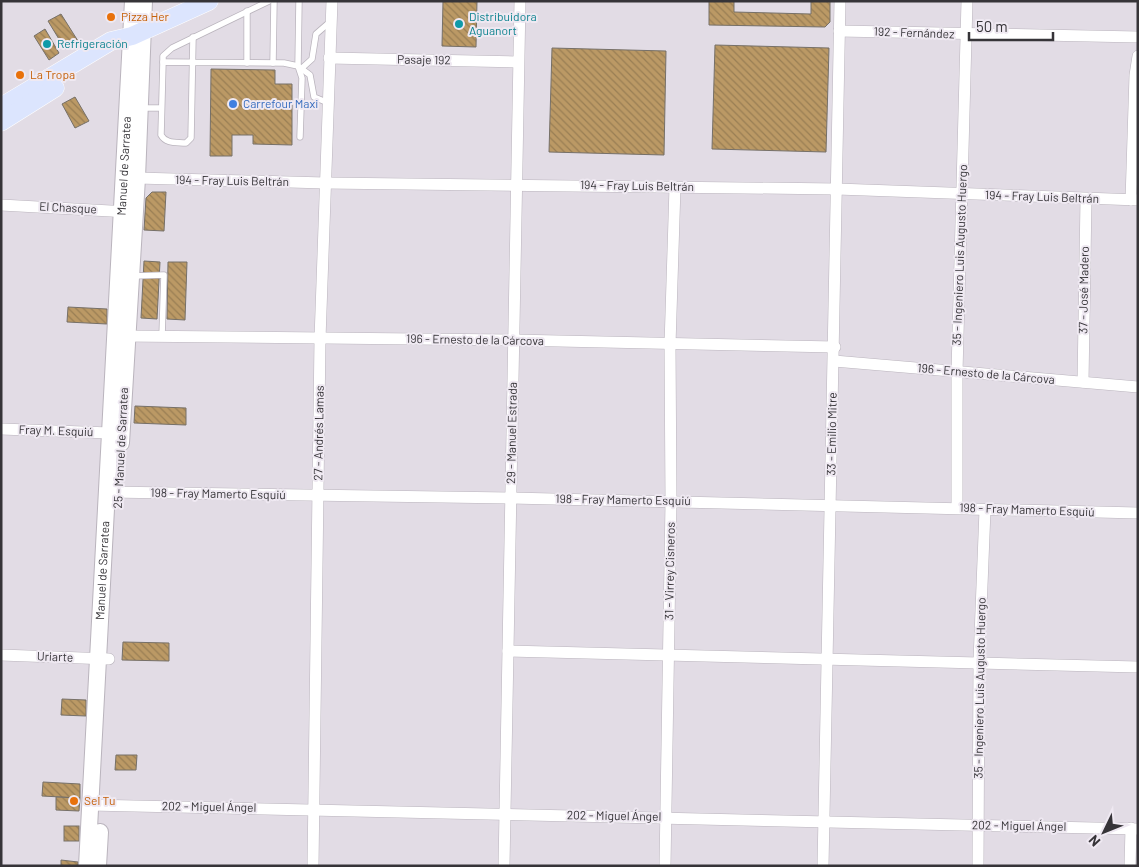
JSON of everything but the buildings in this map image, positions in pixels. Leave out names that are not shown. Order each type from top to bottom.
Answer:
[{"type":"main road","points":[[133,1],[137,33]]},
{"type":"main road","points":[[1,122],[115,51],[137,33],[144,1]]},
{"type":"main road","points":[[1,107],[111,40],[137,33],[209,1]]},
{"type":"main road","name":"25 - Manuel de Sarratea","points":[[113,492],[120,336],[130,277],[128,212],[137,178],[140,108],[137,33]]},
{"type":"main road","name":"Manuel de Sarratea","points":[[87,866],[96,805],[113,492],[110,434],[120,336],[137,33]]},
{"type":"main road","points":[[96,805],[98,866]]},
{"type":"street","name":"27 - Andrés Lamas","points":[[313,866],[320,340],[326,102],[332,1]]},
{"type":"street","name":"29 - Manuel Estrada","points":[[504,866],[515,185],[520,1]]},
{"type":"street","name":"33 - Emilio Mitre","points":[[823,866],[826,660],[835,347],[840,1]]},
{"type":"street","name":"35 - Ingeniero Luis Augusto Huergo","points":[[957,508],[957,372],[967,1]]},
{"type":"street","name":"192 - Fernández","points":[[840,31],[1138,37]]},
{"type":"street","points":[[1134,200],[1135,75],[1138,56]]},
{"type":"street","name":"Pasaje 192","points":[[329,58],[518,62]]},
{"type":"street","name":"194 - Fray Luis Beltrán","points":[[137,178],[324,183],[837,189],[1134,200]]},
{"type":"street","name":"31 - Virrey Cisneros","points":[[665,866],[671,502],[670,344],[675,187]]},
{"type":"street","name":"37 - José Madero","points":[[1083,382],[1086,198]]},
{"type":"street","name":"El Chasque","points":[[1,205],[128,212]]},
{"type":"street","name":"196 - Ernesto de la Cárcova","points":[[120,336],[320,340],[513,340],[835,347]]},
{"type":"street","name":"196 - Ernesto de la Cárcova","points":[[834,361],[1138,387]]},
{"type":"street","name":"Fray M. Esquiú","points":[[1,429],[110,434]]},
{"type":"street","name":"198 - Fray Mamerto Esquiú","points":[[113,492],[511,498],[1138,514]]},
{"type":"street","name":"35 - Ingeniero Luis Augusto Huergo","points":[[978,866],[979,662],[985,510]]},
{"type":"street","points":[[508,651],[1138,667]]},
{"type":"street","name":"Uriarte","points":[[1,655],[104,659]]},
{"type":"street","name":"202 - Miguel Ángel","points":[[96,805],[1134,829]]},
{"type":"street","points":[[1130,866],[1134,829]]},
{"type":"lane","points":[[193,37],[191,138],[186,143],[167,141],[161,134],[161,108],[163,62],[167,51],[193,37],[269,1]]},
{"type":"lane","points":[[273,63],[274,1]]},
{"type":"lane","points":[[300,1],[300,67],[302,78],[300,136]]},
{"type":"lane","points":[[247,11],[247,63]]},
{"type":"lane","points":[[300,67],[312,59],[316,34],[331,21]]},
{"type":"lane","points":[[163,62],[273,63],[300,67],[312,79],[314,97],[326,102]]},
{"type":"lane","points":[[140,108],[161,108]]},
{"type":"lane","points":[[130,277],[164,275],[162,336]]},
{"type":"place","name":"Pizza Her","points":[[111,17]]},
{"type":"place","name":"Distribuidora Aguanort","points":[[459,24]]},
{"type":"place","name":"Refrigeración","points":[[47,44]]},
{"type":"place","name":"La Tropa","points":[[20,75]]},
{"type":"place","name":"Carrefour Maxi","points":[[233,104]]},
{"type":"place","name":"Sel Tu","points":[[74,801]]}]
